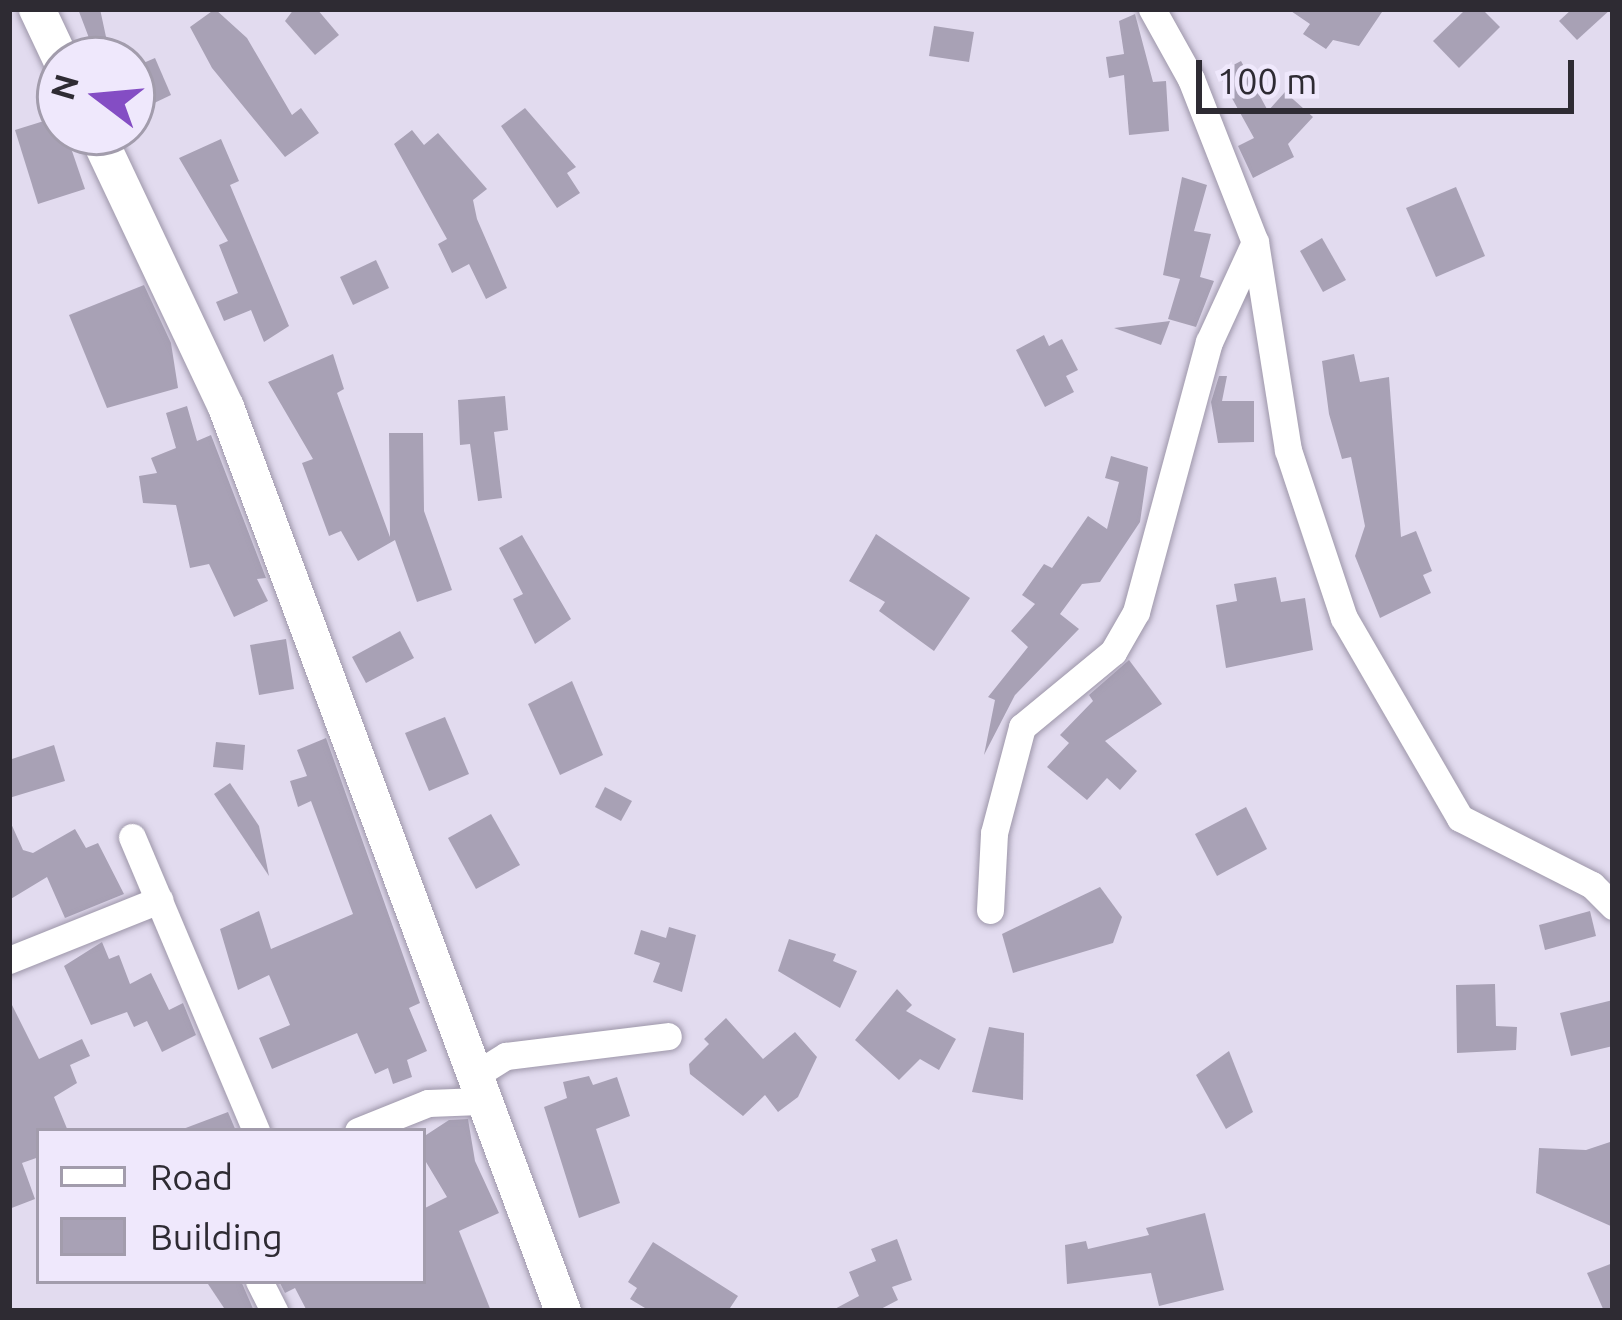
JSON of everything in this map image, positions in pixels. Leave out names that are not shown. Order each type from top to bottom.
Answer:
[{"type":"street","points":[[37,9],[50,36]]},
{"type":"street","points":[[1152,9],[1191,79],[1255,242],[1288,450],[1344,618],[1460,818],[1592,885],[1613,906]]},
{"type":"street","points":[[106,156],[226,407],[476,1089],[563,1311]]},
{"type":"street","points":[[990,910],[994,833],[1022,727],[1113,652],[1136,612],[1209,342],[1255,242]]},
{"type":"street","points":[[133,837],[255,1128]]},
{"type":"street","points":[[9,960],[159,900]]},
{"type":"street","points":[[365,1128],[428,1102],[476,1089],[506,1056],[668,1036]]},
{"type":"street","points":[[260,1284],[274,1311]]},
{"type":"building","points":[[78,9],[100,9],[106,36],[88,36]]},
{"type":"building","points":[[215,9],[247,38],[292,115],[301,108],[319,133],[285,157],[212,68],[190,27]]},
{"type":"building","points":[[294,9],[317,9],[339,35],[315,55],[285,21]]},
{"type":"building","points":[[1288,9],[1384,9],[1359,46],[1333,40],[1326,49],[1303,34],[1310,24]]},
{"type":"building","points":[[1466,9],[1482,9],[1500,27],[1459,68],[1433,41]]},
{"type":"building","points":[[1572,9],[1611,9],[1577,40],[1559,21]]},
{"type":"building","points":[[1135,14],[1153,82],[1166,81],[1169,131],[1129,135],[1124,75],[1109,78],[1106,57],[1124,54],[1119,21]]},
{"type":"building","points":[[934,26],[974,32],[969,62],[929,56]]},
{"type":"building","points":[[156,60],[171,95],[156,102]]},
{"type":"building","points":[[1241,61],[1268,111],[1285,92],[1313,117],[1288,144],[1294,157],[1253,178],[1238,146],[1254,138],[1218,73]]},
{"type":"building","points":[[525,108],[576,167],[567,173],[580,193],[557,208],[501,126]]},
{"type":"building","points":[[36,123],[36,156],[74,156],[85,189],[38,204],[15,130]]},
{"type":"building","points":[[412,130],[424,145],[438,133],[487,189],[473,200],[507,288],[486,299],[469,264],[452,273],[438,244],[447,239],[394,144]]},
{"type":"building","points":[[221,139],[239,181],[230,185],[289,326],[264,342],[251,310],[224,321],[216,302],[238,293],[219,245],[228,241],[179,158]]},
{"type":"building","points":[[1182,177],[1207,185],[1194,231],[1211,234],[1200,277],[1214,281],[1196,327],[1168,319],[1180,279],[1163,275]]},
{"type":"building","points":[[1456,187],[1485,256],[1436,277],[1406,208]]},
{"type":"building","points":[[1322,238],[1346,280],[1323,292],[1300,251]]},
{"type":"building","points":[[376,260],[389,288],[353,305],[340,277]]},
{"type":"building","points":[[144,285],[171,343],[178,388],[107,408],[69,315]]},
{"type":"building","points":[[1170,321],[1161,345],[1114,328]]},
{"type":"building","points":[[1044,335],[1049,346],[1062,339],[1078,370],[1066,376],[1074,392],[1045,407],[1016,350]]},
{"type":"building","points":[[333,354],[344,389],[337,393],[390,537],[389,433],[423,433],[424,511],[452,590],[417,602],[395,540],[358,561],[341,531],[329,536],[302,463],[313,459],[268,382]]},
{"type":"building","points":[[1354,354],[1360,382],[1389,377],[1401,537],[1416,531],[1432,571],[1423,575],[1431,593],[1380,618],[1355,556],[1365,526],[1351,457],[1342,459],[1329,414],[1322,361]]},
{"type":"building","points":[[1219,376],[1227,376],[1222,401],[1254,401],[1254,442],[1218,443],[1211,402]]},
{"type":"building","points":[[505,396],[508,430],[494,432],[502,498],[478,501],[470,444],[460,445],[458,400]]},
{"type":"building","points":[[187,406],[197,441],[211,435],[266,578],[257,579],[268,601],[234,617],[209,564],[190,568],[176,505],[143,503],[139,476],[157,473],[151,458],[176,448],[166,413]]},
{"type":"building","points":[[1111,456],[1148,467],[1140,522],[1100,582],[1082,584],[1060,614],[1079,629],[1015,695],[984,755],[995,700],[988,697],[1028,647],[1011,631],[1035,604],[1022,595],[1044,564],[1052,568],[1088,516],[1107,529],[1119,482],[1105,478]]},
{"type":"building","points":[[876,534],[970,598],[934,651],[879,611],[885,602],[849,581]]},
{"type":"building","points":[[522,535],[571,619],[535,644],[513,599],[523,594],[499,548]]},
{"type":"building","points":[[1276,577],[1281,602],[1305,598],[1313,650],[1226,668],[1216,605],[1237,601],[1234,584]]},
{"type":"building","points":[[400,631],[414,658],[366,683],[352,657]]},
{"type":"building","points":[[286,639],[294,689],[259,695],[250,645]]},
{"type":"building","points":[[1129,660],[1162,704],[1105,741],[1137,771],[1120,790],[1107,778],[1087,800],[1047,767],[1069,743],[1060,735],[1093,701],[1089,695]]},
{"type":"building","points":[[572,681],[603,755],[560,775],[528,704]]},
{"type":"building","points":[[445,717],[469,774],[429,791],[405,733]]},
{"type":"building","points":[[326,738],[420,1003],[409,1008],[427,1051],[407,1060],[412,1077],[393,1084],[388,1068],[375,1074],[357,1033],[272,1069],[259,1038],[290,1025],[269,975],[238,990],[220,929],[259,911],[271,949],[353,914],[311,801],[298,807],[290,781],[307,776],[297,750]]},
{"type":"building","points":[[216,742],[245,745],[243,770],[213,767]]},
{"type":"building","points":[[54,745],[65,781],[9,798],[9,760]]},
{"type":"building","points":[[230,783],[259,826],[269,876],[214,794]]},
{"type":"building","points":[[605,787],[632,801],[621,821],[595,807]]},
{"type":"building","points":[[1246,807],[1267,849],[1217,876],[1195,834]]},
{"type":"building","points":[[491,814],[520,865],[476,889],[448,838]]},
{"type":"building","points":[[9,819],[23,850],[33,853],[75,829],[86,848],[98,843],[124,894],[65,918],[47,877],[9,900]]},
{"type":"building","points":[[1100,887],[1122,917],[1113,943],[1013,973],[1002,934]]},
{"type":"building","points":[[1590,911],[1596,936],[1545,950],[1539,925]]},
{"type":"building","points":[[669,927],[696,935],[682,992],[653,982],[660,963],[634,954],[641,930],[666,938]]},
{"type":"building","points":[[789,939],[836,954],[833,961],[857,971],[840,1008],[778,971]]},
{"type":"building","points":[[102,942],[109,959],[119,955],[130,984],[151,973],[169,1010],[183,1003],[196,1035],[162,1052],[147,1021],[134,1027],[127,1012],[91,1025],[64,966]]},
{"type":"building","points":[[1495,984],[1496,1026],[1517,1027],[1516,1050],[1457,1053],[1456,985]]},
{"type":"building","points":[[897,989],[912,1005],[906,1011],[956,1039],[939,1070],[920,1059],[899,1080],[855,1040]]},
{"type":"building","points":[[9,999],[39,1059],[82,1039],[90,1056],[70,1065],[77,1083],[54,1097],[67,1128],[36,1128],[36,1158],[22,1163],[35,1199],[9,1209]]},
{"type":"building","points":[[1613,1000],[1613,1046],[1571,1056],[1560,1013]]},
{"type":"building","points":[[726,1018],[763,1059],[795,1032],[817,1057],[798,1097],[778,1112],[765,1095],[743,1116],[690,1074],[689,1064],[709,1044],[704,1039]]},
{"type":"building","points":[[989,1027],[1024,1033],[1023,1100],[972,1092]]},
{"type":"building","points":[[1229,1051],[1253,1112],[1226,1129],[1196,1075]]},
{"type":"building","points":[[589,1076],[593,1085],[617,1077],[630,1116],[596,1129],[620,1203],[579,1218],[544,1107],[567,1098],[563,1082]]},
{"type":"building","points":[[228,1112],[235,1128],[186,1128]]},
{"type":"building","points":[[468,1119],[475,1161],[499,1213],[459,1231],[491,1311],[307,1311],[295,1288],[285,1293],[280,1284],[426,1284],[426,1208],[447,1197],[426,1162],[426,1135],[449,1120]]},
{"type":"building","points":[[1613,1141],[1613,1227],[1536,1193],[1539,1148],[1586,1150]]},
{"type":"building","points":[[1205,1213],[1224,1290],[1159,1306],[1151,1273],[1067,1284],[1065,1245],[1086,1241],[1088,1249],[1149,1235],[1146,1228]]},
{"type":"building","points":[[897,1239],[912,1280],[892,1287],[898,1300],[877,1311],[831,1311],[859,1296],[849,1272],[876,1261],[871,1249]]},
{"type":"building","points":[[653,1242],[738,1296],[728,1311],[650,1311],[630,1299],[637,1288],[628,1282]]},
{"type":"building","points":[[1613,1263],[1613,1311],[1604,1311],[1587,1273]]},
{"type":"building","points":[[208,1284],[242,1284],[254,1311],[226,1311]]}]
